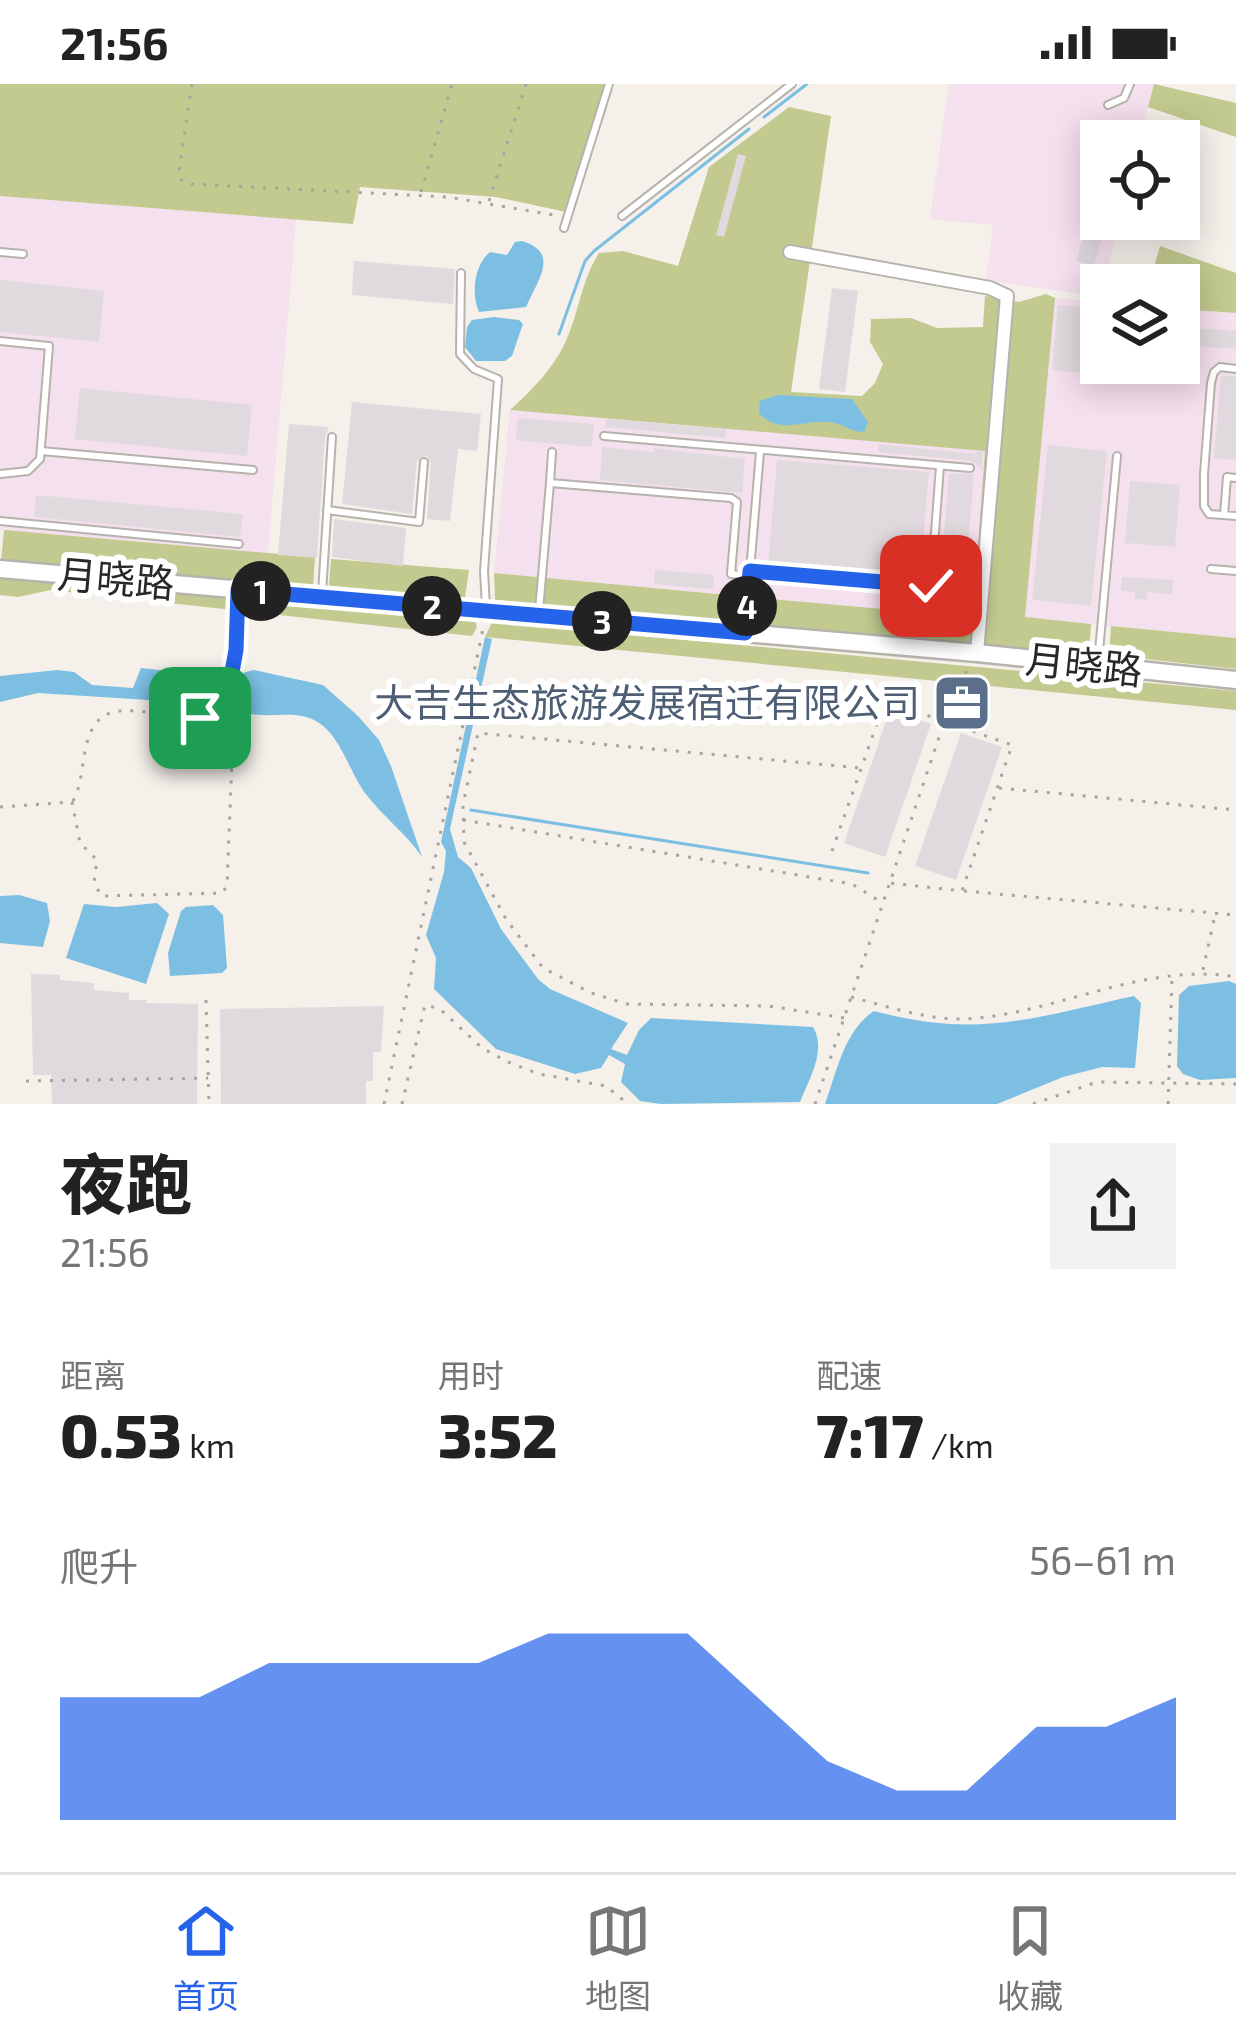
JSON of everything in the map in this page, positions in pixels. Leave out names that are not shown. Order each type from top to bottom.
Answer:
[{"type":"street","points":[[790,252],[1007,296],[976,653]]},
{"type":"street","name":"月晓路","points":[[0,569],[976,653],[1236,680]]},
{"type":"lane","points":[[566,223],[609,84]]},
{"type":"lane","points":[[622,216],[792,84]]},
{"type":"lane","points":[[1108,105],[1124,98],[1130,84]]},
{"type":"lane","points":[[0,252],[23,254]]},
{"type":"lane","points":[[461,272],[460,354],[474,370],[498,380],[484,571],[487,611]]},
{"type":"lane","points":[[0,341],[49,346],[36,466],[0,474]]},
{"type":"lane","points":[[1236,369],[1220,368],[1211,382],[1204,506],[1209,514],[1236,517]]},
{"type":"lane","points":[[604,436],[970,468]]},
{"type":"lane","points":[[321,597],[332,437]]},
{"type":"lane","points":[[745,633],[760,450]]},
{"type":"lane","points":[[40,451],[253,470]]},
{"type":"lane","points":[[538,615],[552,452]]},
{"type":"lane","points":[[1098,666],[1118,456]]},
{"type":"lane","points":[[327,510],[419,522],[424,462]]},
{"type":"lane","points":[[550,483],[731,498],[737,502],[730,574],[931,586],[940,466]]},
{"type":"lane","points":[[1224,515],[1228,477],[1236,478]]},
{"type":"lane","points":[[0,521],[239,544]]},
{"type":"lane","points":[[1211,568],[1236,571]]},
{"type":"path","points":[[192,84],[179,171],[182,180],[192,184],[489,202],[539,209],[566,223]]},
{"type":"path","points":[[419,196],[452,84]]},
{"type":"path","points":[[489,202],[526,84]]},
{"type":"path","points":[[225,710],[200,718],[116,711],[93,726],[82,781],[72,802],[80,843],[97,860],[95,891],[101,896],[222,893],[227,886],[232,758],[225,710],[236,650],[238,590]]},
{"type":"path","points":[[384,1104],[487,611]]},
{"type":"path","points":[[815,1104],[952,696],[976,653]]},
{"type":"path","points":[[832,851],[885,701],[1012,746],[962,891]]},
{"type":"path","points":[[844,1018],[769,1006],[627,1004],[560,979],[543,968],[506,919],[468,853],[461,820],[478,734],[861,768]]},
{"type":"path","points":[[997,788],[1236,810]]},
{"type":"path","points":[[0,807],[72,802]]},
{"type":"path","points":[[461,820],[852,884],[883,903]]},
{"type":"path","points":[[890,883],[1236,915]]},
{"type":"path","points":[[1202,973],[1215,914]]},
{"type":"path","points":[[851,997],[916,1014],[976,1019],[1172,976],[1236,976]]},
{"type":"path","points":[[1168,1104],[1172,976]]},
{"type":"path","points":[[206,1000],[209,1104]]},
{"type":"path","points":[[402,1104],[425,1005],[440,1009],[482,1048],[508,1062],[539,1074],[606,1086],[628,1104]]},
{"type":"path","points":[[26,1081],[208,1078]]},
{"type":"path","points":[[1033,1104],[1097,1082],[1236,1084]]},
{"type":"shaded area","points":[[949,84],[1154,84],[1145,120],[1080,120],[1080,240],[1115,240],[1108,264],[1080,264],[1080,294],[986,280],[993,225],[930,219]]},
{"type":"shaded area","points":[[0,196],[296,219],[268,553],[0,530]]},
{"type":"shaded area","points":[[1055,298],[1080,300],[1080,384],[1200,384],[1200,310],[1236,313],[1236,638],[1025,618]]},
{"type":"shaded area","points":[[510,410],[986,450],[973,618],[494,573]]},
{"type":"green space","points":[[0,84],[606,84],[566,212],[496,197],[360,187],[353,224],[0,196]]},
{"type":"green space","points":[[1154,84],[1236,103],[1236,137],[1200,125],[1200,120],[1148,107]]},
{"type":"green space","points":[[789,107],[831,116],[791,392],[862,396],[875,383],[883,364],[870,342],[871,319],[911,318],[937,328],[983,327],[985,296],[1019,302],[1046,294],[1055,298],[1025,617],[1091,624],[1089,656],[756,626],[759,598],[973,617],[985,451],[510,410],[560,353],[599,253],[623,251],[678,266],[709,167]]},
{"type":"green space","points":[[1160,246],[1236,273],[1236,313],[1200,310],[1200,264],[1155,264]]},
{"type":"green space","points":[[4,530],[315,557],[313,588],[1,562]]},
{"type":"green space","points":[[331,559],[469,570],[465,598],[329,586]]},
{"type":"green space","points":[[494,573],[738,596],[736,624],[495,600]]},
{"type":"green space","points":[[0,578],[474,618],[477,627],[472,636],[51,590],[18,597],[0,595]]},
{"type":"green space","points":[[492,622],[1236,691],[1236,710],[485,637]]},
{"type":"green space","points":[[1111,626],[1236,638],[1236,669],[1109,655]]},
{"type":"water","points":[[515,242],[534,246],[543,260],[526,307],[479,312],[475,289],[480,264],[490,252],[507,255]]},
{"type":"water","points":[[494,317],[523,324],[512,356],[505,361],[476,361],[465,347],[467,327],[472,320]]},
{"type":"water","points":[[778,395],[852,399],[868,422],[864,432],[825,422],[776,424],[759,413],[760,401]]},
{"type":"water","points":[[485,637],[492,639],[450,829],[458,857],[471,868],[501,929],[550,989],[628,1023],[611,1049],[627,1055],[651,1018],[813,1027],[817,1055],[800,1102],[640,1101],[621,1082],[625,1064],[609,1055],[601,1068],[575,1074],[496,1049],[434,989],[436,958],[426,935],[444,872],[446,851],[441,842]]},
{"type":"water","points":[[141,668],[176,672],[179,681],[222,686],[221,697],[201,694],[164,701],[38,693],[0,702],[0,676],[57,670],[74,672],[92,685],[133,688]]},
{"type":"water","points":[[254,670],[323,685],[358,716],[379,740],[391,766],[422,857],[365,793],[335,740],[319,723],[301,716],[242,712],[236,689],[242,673]]},
{"type":"water","points":[[19,895],[47,903],[50,921],[43,947],[0,943],[0,896]]},
{"type":"water","points":[[157,903],[169,914],[146,984],[66,958],[84,904]]},
{"type":"water","points":[[213,905],[223,915],[227,968],[222,973],[170,976],[168,953],[181,911]]},
{"type":"water","points":[[1236,984],[1236,1078],[1200,1080],[1183,1074],[1177,1066],[1179,995],[1189,986]]},
{"type":"water","points":[[1134,996],[1141,1003],[1135,1068],[1102,1067],[1063,1077],[997,1104],[825,1104],[848,1041],[874,1011],[944,1024],[975,1024],[1035,1018]]},
{"type":"building","points":[[738,154],[746,156],[724,237],[716,235]]},
{"type":"building","points":[[1082,240],[1101,240],[1095,264],[1076,261]]},
{"type":"building","points":[[354,261],[455,269],[453,304],[352,295]]},
{"type":"building","points":[[0,280],[104,291],[99,342],[0,332]]},
{"type":"building","points":[[832,288],[858,291],[845,392],[819,389]]},
{"type":"building","points":[[1058,305],[1080,307],[1080,373],[1052,370]]},
{"type":"building","points":[[1200,328],[1236,331],[1236,349],[1200,346]]},
{"type":"building","points":[[1221,376],[1236,376],[1236,460],[1214,458]]},
{"type":"building","points":[[80,388],[252,405],[247,456],[75,439]]},
{"type":"building","points":[[352,402],[481,414],[477,451],[458,449],[450,521],[427,519],[431,463],[426,455],[417,461],[412,514],[342,504]]},
{"type":"building","points":[[518,418],[594,424],[592,447],[516,440]]},
{"type":"building","points":[[606,419],[726,429],[725,438],[605,427]]},
{"type":"building","points":[[289,424],[329,427],[317,558],[278,555]]},
{"type":"building","points":[[879,444],[983,451],[982,469],[971,461],[878,452]]},
{"type":"building","points":[[1048,445],[1107,451],[1091,606],[1032,600]]},
{"type":"building","points":[[602,447],[745,459],[742,493],[600,480]]},
{"type":"building","points":[[777,460],[929,472],[920,578],[768,565]]},
{"type":"building","points":[[949,474],[974,474],[964,594],[939,592]]},
{"type":"building","points":[[1130,481],[1180,485],[1175,547],[1125,543]]},
{"type":"building","points":[[36,495],[243,514],[240,537],[34,517]]},
{"type":"building","points":[[334,519],[406,528],[403,566],[332,557]]},
{"type":"building","points":[[655,570],[714,575],[713,589],[654,584]]},
{"type":"building","points":[[1122,577],[1173,580],[1172,594],[1147,592],[1147,600],[1135,599],[1135,592],[1121,591]]},
{"type":"building","points":[[890,710],[931,724],[885,857],[844,843]]},
{"type":"building","points":[[961,733],[1002,747],[956,880],[915,866]]},
{"type":"building","points":[[31,974],[94,983],[94,990],[129,993],[129,1000],[198,1004],[197,1104],[52,1104],[51,1075],[33,1075]]},
{"type":"building","points":[[384,1006],[381,1052],[373,1052],[373,1081],[366,1081],[366,1104],[221,1104],[220,1009]]},
{"type":"waterway","points":[[764,117],[807,84]]},
{"type":"waterway","points":[[559,334],[585,261],[594,251],[749,129]]},
{"type":"waterway","points":[[471,810],[868,873]]},
{"type":"place","name":"大吉生态旅游发展宿迁有限公司","points":[[962,703]]},
{"type":"route","points":[[200,718],[225,710],[236,650],[238,590],[745,633],[750,571],[931,586]]}]
